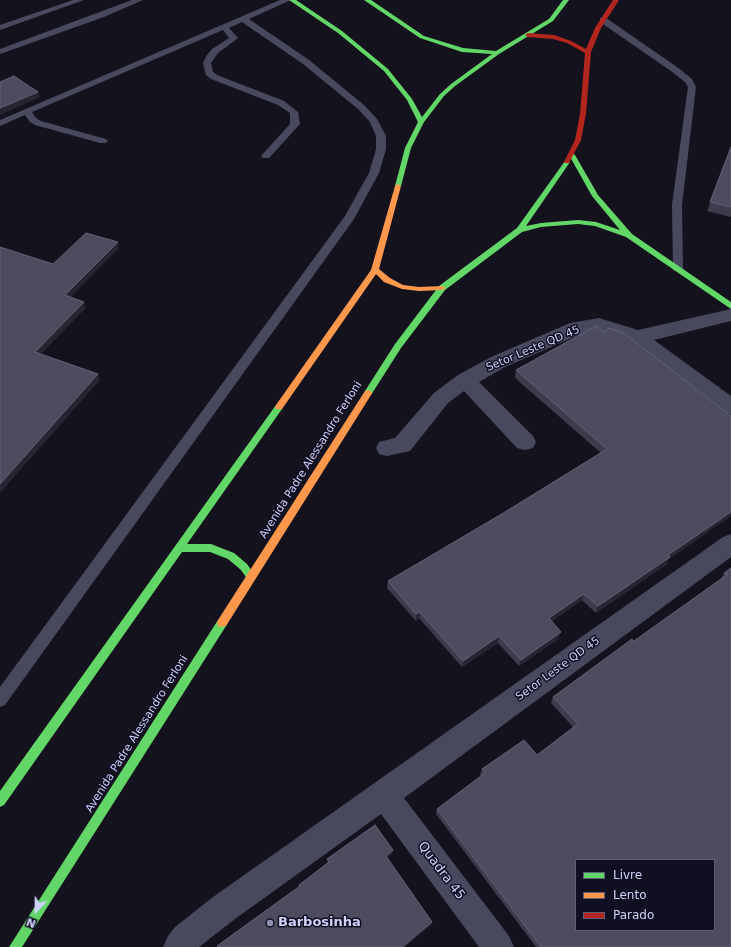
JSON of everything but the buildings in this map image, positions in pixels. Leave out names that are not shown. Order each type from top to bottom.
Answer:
[{"type":"main road","points":[[292,0],[340,32],[386,70],[410,100],[421,122]]},
{"type":"main road","points":[[367,0],[429,39],[462,50],[497,53]]},
{"type":"main road","points":[[0,801],[374,270],[408,148],[421,122],[442,95],[453,85],[497,53],[551,20],[566,0]]},
{"type":"main road","name":"Avenida Padre Alessandro Ferloni","points":[[15,947],[398,346],[442,288],[520,230],[572,155],[578,140],[583,114],[588,52],[603,20],[616,0]]},
{"type":"main road","points":[[528,35],[554,38],[569,42],[588,52]]},
{"type":"main road","points":[[572,155],[595,196],[629,236]]},
{"type":"main road","points":[[520,230],[541,225],[578,222],[596,224],[629,236],[731,306]]},
{"type":"main road","points":[[374,270],[387,280],[402,286],[419,289],[442,288]]},
{"type":"main road","points":[[179,548],[211,548],[224,553],[231,556],[244,567],[251,577]]},
{"type":"street","points":[[637,337],[731,316]]},
{"type":"street","name":"Setor Leste QD 45","points":[[387,448],[402,445],[441,398],[465,380],[498,362],[576,328],[599,324],[637,337],[731,407]]},
{"type":"street","points":[[465,380],[525,442]]},
{"type":"street","name":"Setor Leste QD 45","points":[[179,947],[186,938],[224,908],[384,795],[731,544]]},
{"type":"street","name":"Quadra 45","points":[[384,795],[498,947]]},
{"type":"lane","points":[[0,28],[80,0]]},
{"type":"lane","points":[[0,52],[139,0]]},
{"type":"lane","points":[[0,123],[287,0]]},
{"type":"lane","points":[[0,700],[350,217],[374,173],[381,149],[381,136],[374,121],[361,107],[306,62],[243,19]]},
{"type":"lane","points":[[603,20],[674,69],[689,81],[692,87],[677,205],[678,269]]},
{"type":"lane","points":[[224,27],[234,38]]},
{"type":"lane","points":[[255,28],[234,38],[215,51],[206,63],[209,73],[214,77],[281,103],[294,112],[295,124],[266,156]]},
{"type":"lane","points":[[27,111],[33,120],[38,123],[103,141]]},
{"type":"traffic: fast","points":[[292,0],[340,32],[386,70],[410,100],[421,122]]},
{"type":"traffic: fast","points":[[367,0],[422,37],[462,50],[497,53]]},
{"type":"traffic: fast","points":[[398,186],[408,148],[421,122],[442,95],[453,85],[497,53],[551,20],[566,0]]},
{"type":"traffic: fast","points":[[572,155],[595,196],[629,236],[731,306]]},
{"type":"traffic: fast","points":[[368,393],[398,346],[442,288],[520,230],[567,162]]},
{"type":"traffic: fast","points":[[520,230],[541,225],[578,222],[596,224],[628,235]]},
{"type":"traffic: fast","points":[[0,801],[279,407]]},
{"type":"traffic: fast","points":[[179,548],[211,548],[231,556],[244,567],[251,577]]},
{"type":"traffic: fast","points":[[15,947],[222,623]]},
{"type":"traffic: slow","points":[[279,407],[375,270],[398,186]]},
{"type":"traffic: slow","points":[[375,270],[387,280],[402,287],[419,289],[442,288]]},
{"type":"traffic: slow","points":[[222,623],[368,393]]},
{"type":"traffic: jam","points":[[567,162],[578,140],[583,114],[588,52],[598,28],[616,0]]},
{"type":"traffic: jam","points":[[528,35],[554,37],[569,42],[588,52]]},
{"type":"place","name":"Barbosinha","points":[[270,923]]}]
